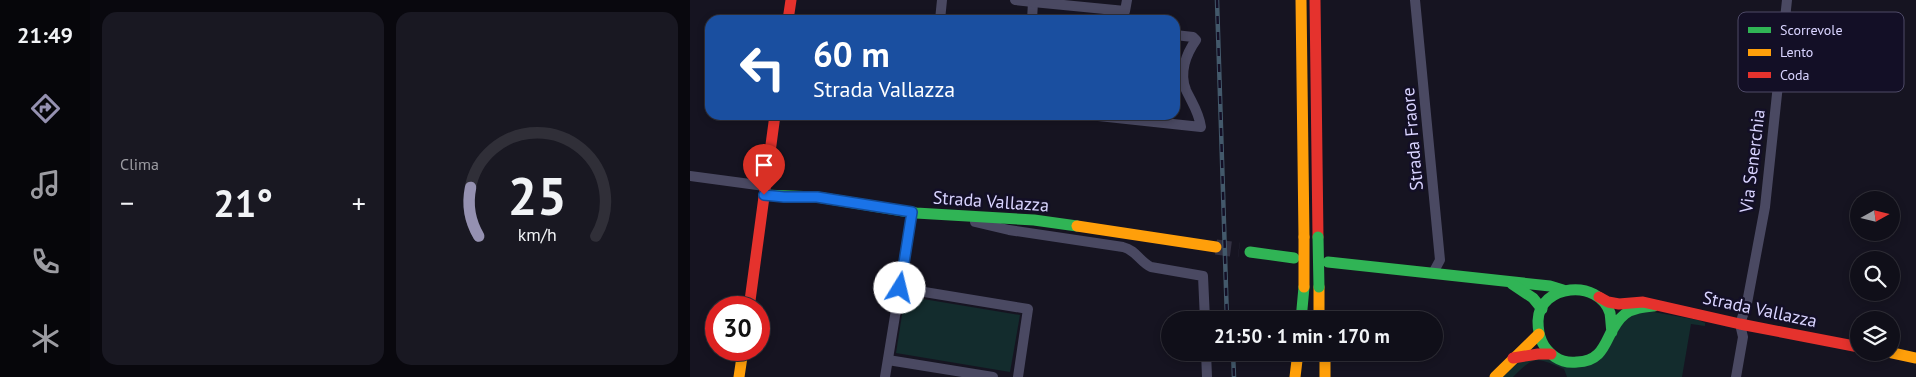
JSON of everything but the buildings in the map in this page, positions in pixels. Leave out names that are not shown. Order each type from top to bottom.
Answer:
[{"type":"main road","points":[[789,15],[791,0]]},
{"type":"main road","points":[[1301,0],[1305,311]]},
{"type":"main road","points":[[1315,0],[1319,311]]},
{"type":"main road","points":[[751,296],[774,120]]},
{"type":"main road","name":"Strada Vallazza","points":[[764,190],[784,197],[817,197],[912,212],[1034,220],[1216,247]]},
{"type":"main road","points":[[1244,251],[1294,258]]},
{"type":"main road","name":"Strada Vallazza","points":[[1328,262],[1550,286],[1563,290],[1581,289],[1608,302],[1619,304],[1643,302],[1740,324],[1850,345]]},
{"type":"main road","name":"Strada Vallazza","points":[[1511,283],[1532,298],[1542,308]]},
{"type":"main road","points":[[1302,311],[1304,287]]},
{"type":"main road","points":[[1552,354],[1543,345],[1538,334],[1539,317],[1542,308],[1554,294],[1563,290]]},
{"type":"main road","points":[[1598,296],[1610,312],[1612,332]]},
{"type":"main road","name":"Strada Vallazza","points":[[1552,354],[1567,362],[1575,363],[1592,359],[1605,348],[1612,332],[1624,314],[1638,308],[1654,306]]},
{"type":"main road","points":[[1496,376],[1538,334]]},
{"type":"main road","points":[[1513,358],[1552,354]]},
{"type":"main road","points":[[1900,355],[1916,358]]},
{"type":"main road","points":[[739,377],[741,361]]},
{"type":"main road","points":[[1295,377],[1297,361]]},
{"type":"main road","points":[[1305,361],[1306,377]]},
{"type":"main road","points":[[1319,361],[1320,377]]},
{"type":"main road","points":[[1325,361],[1325,377]]},
{"type":"street","points":[[940,15],[942,0]]},
{"type":"street","points":[[1015,0],[1034,1],[1117,15]]},
{"type":"street","points":[[1124,15],[1127,0]]},
{"type":"street","name":"Strada Fraore","points":[[1415,0],[1440,260],[1433,273]]},
{"type":"street","points":[[1033,15],[1034,1]]},
{"type":"street","points":[[1144,120],[1201,127],[1198,113],[1186,89],[1184,77],[1187,56],[1196,40],[1193,37],[1180,36]]},
{"type":"street","name":"Via Senerchia","points":[[1736,377],[1743,337],[1740,324],[1747,303],[1765,206],[1777,92]]},
{"type":"street","points":[[690,176],[717,179],[764,190]]},
{"type":"street","points":[[885,377],[912,212]]},
{"type":"street","points":[[939,214],[1000,228],[1123,247],[1133,251],[1151,267],[1203,276],[1205,311]]},
{"type":"street","points":[[900,288],[1028,309],[1018,377]]},
{"type":"street","points":[[888,360],[993,377]]},
{"type":"street","points":[[1206,361],[1207,377]]},
{"type":"green space","points":[[905,296],[1020,315],[1010,372],[896,353]]},
{"type":"green space","points":[[1648,311],[1705,323],[1705,326],[1691,324],[1682,377],[1567,377],[1564,369],[1548,362],[1537,360],[1527,364],[1513,377],[1503,377],[1520,361],[1535,355],[1543,355],[1575,366],[1593,363],[1602,357],[1628,317],[1636,312]]},
{"type":"tunnel","points":[[1216,247],[1239,250]]},
{"type":"railway","points":[[1217,0],[1227,311]]},
{"type":"railway","points":[[1233,361],[1234,377]]},
{"type":"traffic: fast","points":[[764,195],[817,197],[916,213],[1034,220],[1077,226]]},
{"type":"traffic: fast","points":[[1318,237],[1319,287]]},
{"type":"traffic: fast","points":[[1250,252],[1294,258]]},
{"type":"traffic: fast","points":[[1328,262],[1550,286],[1563,290]]},
{"type":"traffic: fast","points":[[1512,284],[1533,298],[1542,309]]},
{"type":"traffic: fast","points":[[1302,311],[1304,287]]},
{"type":"traffic: fast","points":[[1612,332],[1612,330],[1611,327],[1610,313],[1604,302],[1594,294],[1583,290],[1570,290],[1558,293],[1548,299],[1541,309],[1538,321],[1540,337],[1544,346],[1557,358],[1574,362],[1588,360],[1601,351],[1606,344],[1609,336],[1613,328],[1625,314],[1635,309],[1654,306]]},
{"type":"traffic: slow","points":[[1301,0],[1304,237]]},
{"type":"traffic: slow","points":[[1077,226],[1216,247]]},
{"type":"traffic: slow","points":[[1304,237],[1304,287]]},
{"type":"traffic: slow","points":[[1319,287],[1319,311]]},
{"type":"traffic: slow","points":[[1495,377],[1539,334]]},
{"type":"traffic: slow","points":[[1900,355],[1916,358]]},
{"type":"traffic: slow","points":[[739,377],[741,361]]},
{"type":"traffic: slow","points":[[1295,377],[1297,361]]},
{"type":"traffic: slow","points":[[1325,361],[1325,377]]},
{"type":"traffic: jam","points":[[789,15],[791,0]]},
{"type":"traffic: jam","points":[[1315,0],[1318,237]]},
{"type":"traffic: jam","points":[[751,296],[774,120]]},
{"type":"traffic: jam","points":[[1599,297],[1608,302],[1619,304],[1643,302],[1740,324],[1850,345]]},
{"type":"traffic: jam","points":[[1513,358],[1551,354]]},
{"type":"route","points":[[764,195],[817,197],[912,212],[900,288]]}]
